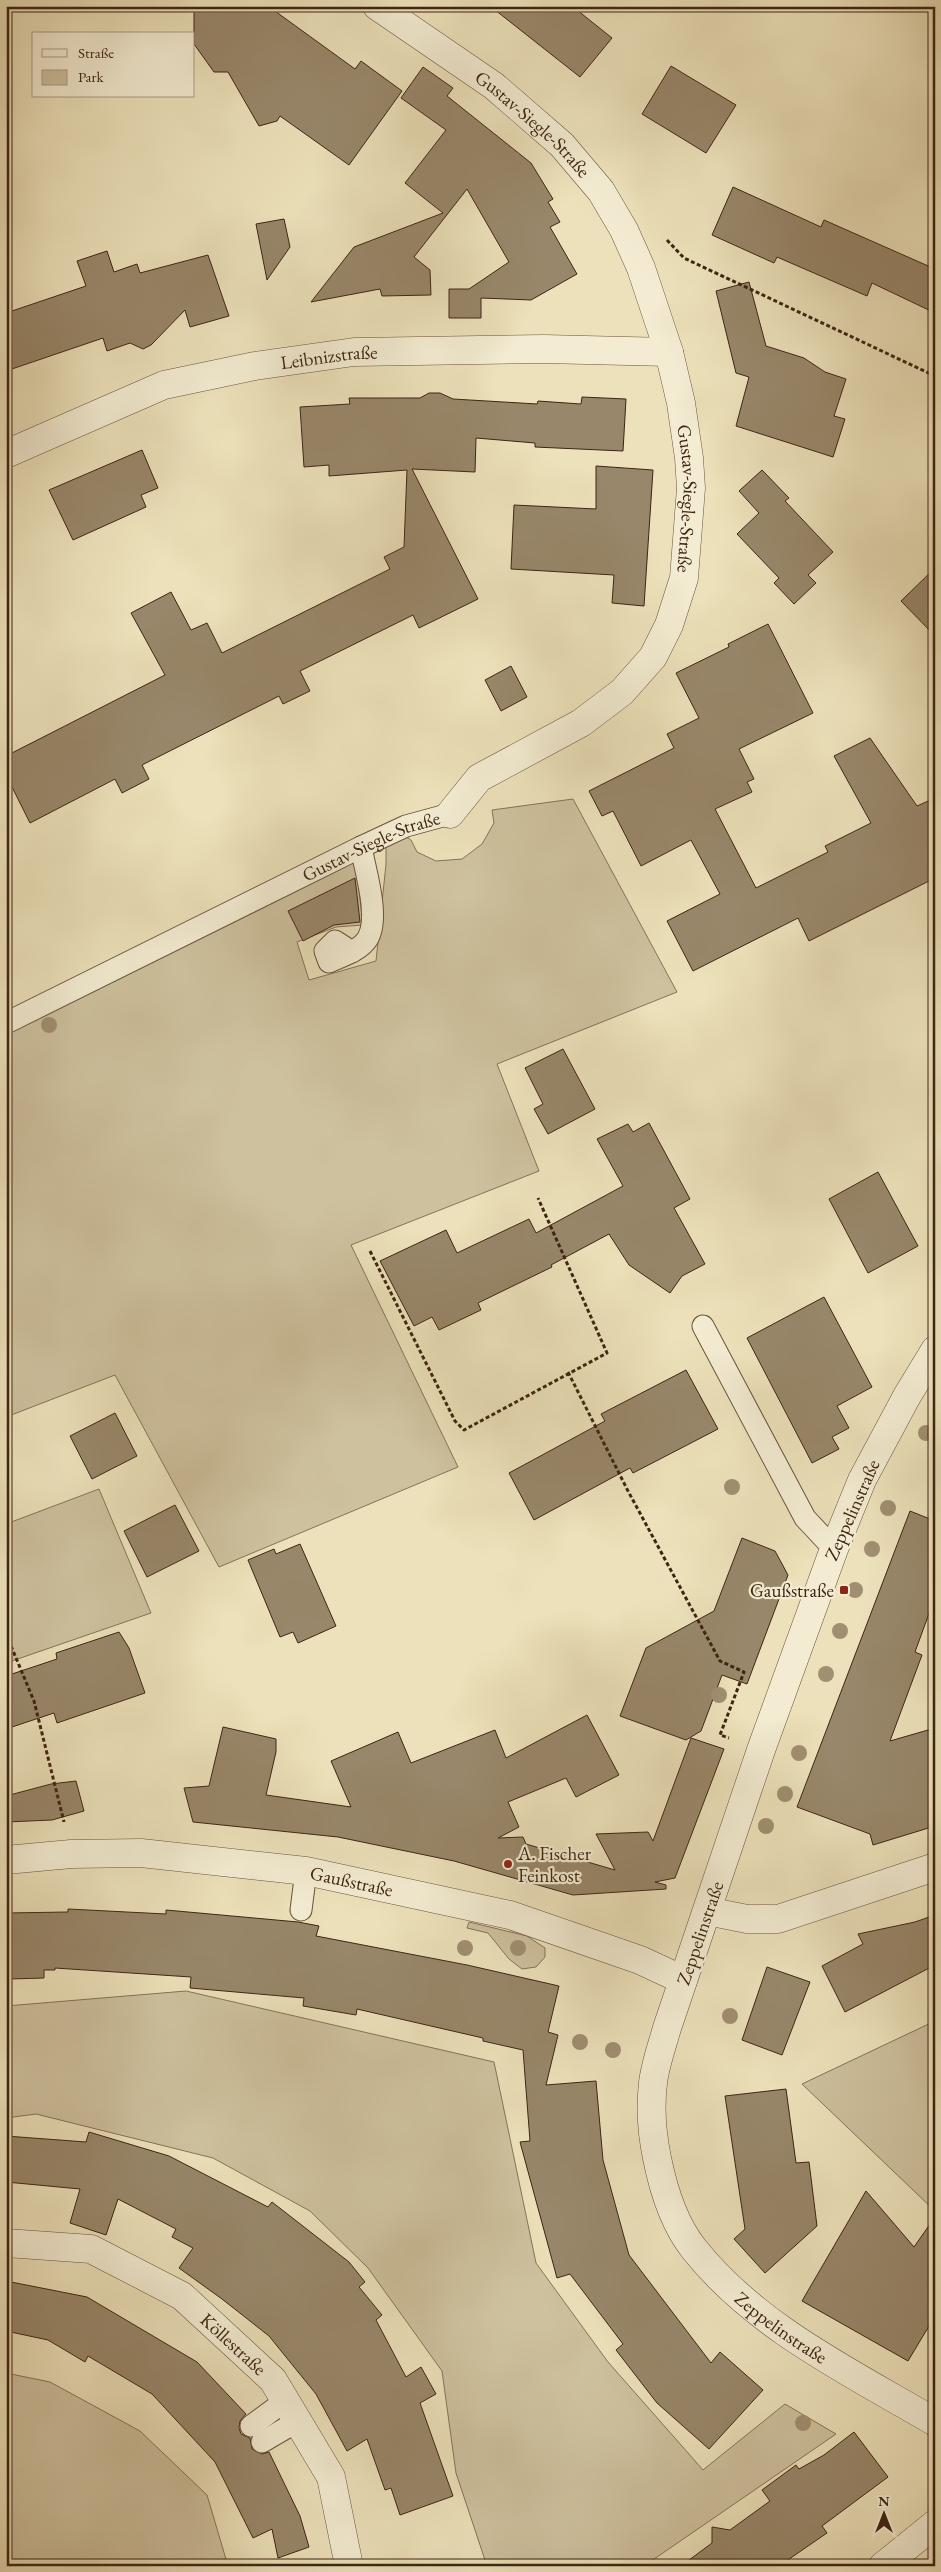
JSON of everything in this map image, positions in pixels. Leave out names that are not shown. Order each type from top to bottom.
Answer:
[{"type":"street","name":"Gustav-Siegle-Straße","points":[[377,6],[494,86],[562,145],[601,191],[624,230],[641,268],[669,352],[681,402],[691,488],[684,578],[669,625],[653,657],[622,692],[581,723],[478,778],[450,814]]},
{"type":"street","name":"Leibnizstraße","points":[[6,454],[164,385],[255,366],[354,352],[544,349],[669,352]]},
{"type":"street","name":"Zeppelinstraße","points":[[935,1350],[906,1396],[862,1480],[834,1549],[764,1741],[667,2028],[653,2083],[652,2131],[662,2181],[692,2247],[752,2308],[798,2341],[935,2422]]},
{"type":"street","name":"Gaußstraße","points":[[6,1860],[71,1854],[141,1853],[306,1871],[510,1915],[640,1960],[684,1980]]},
{"type":"street","points":[[707,1911],[747,1919],[778,1919],[935,1867]]},
{"type":"street","name":"Köllestraße","points":[[6,2243],[91,2249],[182,2296],[273,2380],[332,2477],[349,2566]]},
{"type":"street","points":[[883,2566],[935,2524]]},
{"type":"lane","name":"Gustav-Siegle-Straße","points":[[6,1023],[361,847],[406,826],[450,814]]},
{"type":"lane","points":[[352,952],[368,938],[373,918],[361,847]]},
{"type":"lane","points":[[703,1326],[806,1518],[834,1549]]},
{"type":"lane","points":[[301,1910],[306,1871]]},
{"type":"lane","points":[[257,2434],[292,2411]]},
{"type":"path","points":[[661,233],[684,258],[935,376]]},
{"type":"path","points":[[370,1251],[455,1421],[464,1430],[568,1372],[607,1353],[538,1198]]},
{"type":"path","points":[[568,1372],[628,1492],[720,1661],[744,1672],[720,1735]]},
{"type":"path","points":[[6,1634],[34,1701],[71,1854]]},
{"type":"green space","points":[[573,799],[677,992],[497,1064],[539,1171],[351,1245],[458,1467],[219,1567],[115,1375],[6,1417],[6,1033],[355,857],[363,925],[336,927],[297,942],[309,980],[376,961],[386,864],[386,843],[400,833],[411,840],[417,852],[436,861],[462,859],[482,844],[494,823],[492,810]]},
{"type":"green space","points":[[99,1489],[151,1613],[6,1663],[6,1524]]},
{"type":"green space","points":[[469,1922],[527,1936],[545,1948],[545,1957],[536,1967],[522,1969],[509,1959],[488,1933],[467,1928]]},
{"type":"green space","points":[[186,1991],[494,2062],[536,2263],[608,2362],[703,2470],[785,2404],[836,2434],[644,2566],[487,2566],[456,2473],[442,2371],[368,2268],[310,2211],[213,2158],[36,2114],[6,2118],[6,2006]]},
{"type":"green space","points":[[935,2021],[935,2211],[802,2084]]},
{"type":"green space","points":[[6,2373],[50,2382],[140,2431],[207,2495],[228,2566],[6,2566]]},
{"type":"building","points":[[194,6],[268,6],[355,69],[361,61],[402,91],[349,165],[280,116],[277,121],[259,126],[228,72],[214,72],[195,45]]},
{"type":"building","points":[[490,6],[572,6],[612,38],[580,77]]},
{"type":"building","points":[[671,66],[736,105],[706,153],[642,114]]},
{"type":"building","points":[[423,67],[453,88],[447,96],[531,163],[553,199],[548,202],[560,222],[550,227],[577,274],[531,300],[481,298],[481,318],[449,318],[449,289],[469,289],[509,262],[467,189],[414,257],[430,270],[431,295],[382,296],[380,289],[311,302],[354,247],[443,213],[405,183],[446,130],[401,98]]},
{"type":"building","points":[[733,187],[821,227],[824,220],[935,269],[935,313],[872,283],[867,296],[777,257],[774,263],[712,235]]},
{"type":"building","points":[[284,219],[290,247],[267,280],[256,224]]},
{"type":"building","points":[[107,251],[114,272],[137,264],[140,273],[208,255],[229,316],[190,327],[185,310],[151,345],[143,349],[130,343],[107,351],[103,338],[6,371],[6,313],[86,286],[77,261]]},
{"type":"building","points":[[749,282],[766,346],[804,358],[825,372],[846,379],[834,416],[845,419],[833,457],[736,426],[749,377],[736,373],[716,291]]},
{"type":"building","points":[[429,393],[440,393],[453,399],[537,404],[538,401],[581,404],[582,397],[626,399],[623,451],[535,447],[535,443],[476,438],[475,472],[412,469],[478,599],[419,628],[413,615],[300,671],[310,691],[283,704],[279,696],[142,765],[149,779],[122,793],[115,779],[30,823],[6,775],[6,756],[165,675],[131,613],[171,592],[191,630],[207,623],[222,653],[390,569],[384,557],[404,547],[407,470],[329,476],[329,465],[304,467],[300,407],[350,404],[349,398],[420,398]]},
{"type":"building","points":[[142,450],[158,488],[141,495],[146,507],[73,540],[49,490]]},
{"type":"building","points":[[596,466],[653,470],[644,606],[612,603],[614,575],[511,569],[514,505],[596,509]]},
{"type":"building","points":[[762,470],[789,498],[785,501],[833,552],[808,575],[816,583],[794,604],[774,583],[779,578],[737,534],[759,513],[739,491]]},
{"type":"building","points":[[935,568],[935,636],[901,601]]},
{"type":"building","points":[[768,624],[813,713],[739,749],[754,779],[747,782],[752,792],[715,809],[756,888],[828,852],[825,846],[871,823],[834,756],[870,738],[917,806],[935,798],[935,878],[809,941],[798,918],[693,971],[667,921],[720,894],[691,840],[641,866],[613,811],[602,816],[589,791],[674,748],[667,734],[699,718],[676,673],[729,647],[728,644]]},
{"type":"building","points":[[511,666],[527,697],[501,711],[485,680]]},
{"type":"building","points":[[355,878],[360,922],[334,925],[303,941],[288,911]]},
{"type":"building","points":[[563,1049],[595,1109],[548,1134],[534,1109],[543,1104],[525,1068]]},
{"type":"building","points":[[649,1123],[690,1199],[674,1208],[705,1264],[682,1276],[670,1293],[629,1265],[609,1234],[551,1265],[552,1267],[478,1303],[481,1310],[439,1330],[432,1317],[414,1326],[380,1261],[446,1230],[457,1253],[529,1219],[536,1233],[623,1186],[597,1139],[628,1124],[633,1132]]},
{"type":"building","points":[[878,1172],[918,1246],[868,1273],[829,1199]]},
{"type":"building","points":[[824,1297],[872,1387],[837,1406],[849,1428],[832,1437],[839,1449],[812,1463],[747,1338]]},
{"type":"building","points":[[686,1370],[718,1429],[633,1473],[630,1468],[534,1520],[509,1473],[605,1421],[601,1414]]},
{"type":"building","points":[[115,1413],[137,1456],[92,1479],[70,1436]]},
{"type":"building","points":[[175,1505],[199,1551],[147,1577],[124,1531]]},
{"type":"building","points":[[910,1511],[935,1521],[935,1597],[915,1652],[922,1655],[890,1741],[935,1728],[935,1826],[873,1845],[870,1834],[797,1807]]},
{"type":"building","points":[[742,1538],[775,1551],[788,1575],[747,1684],[722,1675],[701,1731],[686,1740],[620,1716],[646,1648],[714,1611]]},
{"type":"building","points":[[300,1544],[336,1626],[298,1643],[293,1632],[280,1637],[248,1560],[274,1549],[276,1554]]},
{"type":"building","points":[[119,1632],[129,1648],[145,1693],[57,1723],[54,1713],[6,1729],[6,1676],[57,1659],[56,1653]]},
{"type":"building","points":[[587,1715],[619,1775],[576,1797],[566,1778],[508,1802],[519,1827],[498,1838],[523,1837],[526,1844],[615,1870],[596,1834],[648,1832],[653,1841],[691,1738],[724,1749],[675,1878],[655,1882],[666,1885],[666,1889],[573,1895],[454,1861],[338,1837],[193,1822],[184,1788],[209,1786],[223,1727],[276,1739],[276,1752],[266,1795],[351,1807],[331,1761],[398,1732],[411,1763],[495,1730],[506,1758]]},
{"type":"building","points":[[76,1781],[84,1811],[52,1820],[6,1822],[6,1796],[51,1784]]},
{"type":"building","points":[[68,1909],[166,1914],[166,1910],[298,1922],[319,1926],[316,1936],[467,1965],[559,1986],[548,2032],[558,2035],[546,2085],[596,2081],[603,2160],[629,2255],[711,2363],[720,2352],[763,2390],[709,2449],[657,2403],[616,2350],[623,2344],[570,2274],[557,2278],[520,2142],[530,2141],[523,2050],[483,2041],[483,2038],[357,2009],[356,2015],[303,2006],[304,1998],[190,1988],[191,1977],[55,1968],[55,1970],[44,1970],[44,1978],[9,1979],[9,1971],[6,1971],[6,1913],[68,1912]]},
{"type":"building","points":[[935,1915],[935,1965],[845,2012],[822,1966],[863,1944],[858,1934],[915,1922]]},
{"type":"building","points":[[767,1967],[810,1982],[782,2055],[742,2040]]},
{"type":"building","points":[[786,2089],[796,2163],[809,2162],[817,2226],[765,2273],[734,2239],[745,2229],[725,2096]]},
{"type":"building","points":[[89,2132],[169,2156],[268,2207],[272,2202],[349,2262],[365,2282],[359,2287],[382,2315],[376,2320],[406,2377],[421,2367],[436,2394],[420,2403],[453,2496],[400,2515],[391,2488],[385,2490],[367,2439],[347,2451],[316,2394],[269,2336],[179,2268],[193,2248],[172,2237],[176,2229],[118,2199],[106,2235],[70,2223],[80,2189],[6,2182],[6,2136],[86,2142]]},
{"type":"building","points":[[866,2191],[914,2247],[935,2217],[935,2316],[908,2361],[802,2301]]},
{"type":"building","points":[[6,2281],[87,2297],[197,2362],[246,2414],[240,2421],[239,2428],[241,2434],[250,2438],[252,2449],[262,2454],[269,2452],[300,2516],[309,2547],[278,2558],[272,2529],[253,2538],[215,2462],[152,2394],[88,2356],[85,2362],[48,2340],[6,2331]]},
{"type":"building","points":[[854,2432],[888,2477],[822,2526],[827,2533],[779,2566],[681,2566],[712,2543],[712,2527],[730,2530],[770,2501],[762,2490],[796,2465],[799,2469],[824,2455]]},
{"type":"place","name":"Gaußstraße","points":[[844,1590]]},
{"type":"place","name":"A. Fischer Feinkost","points":[[508,1864]]}]
